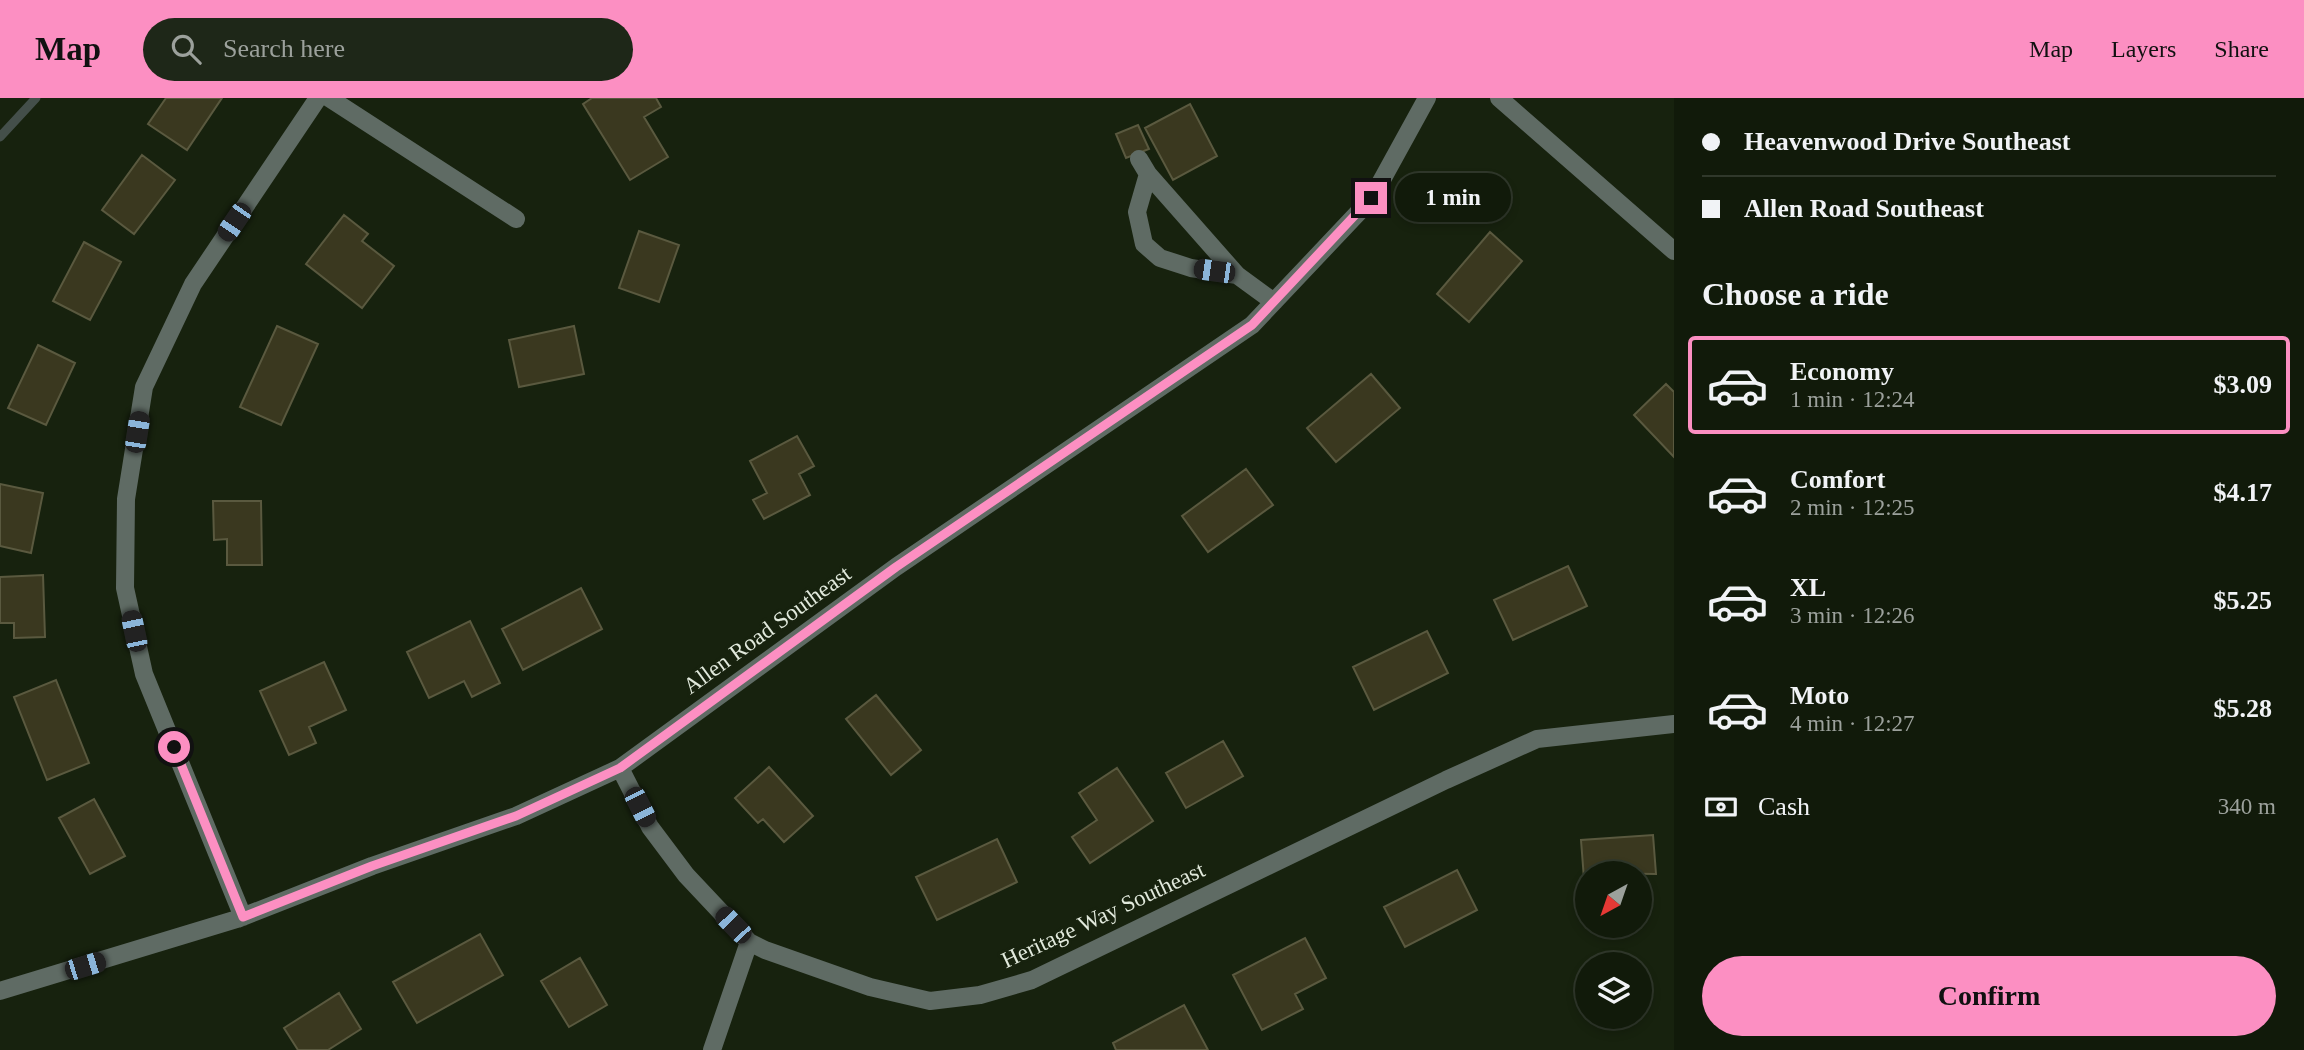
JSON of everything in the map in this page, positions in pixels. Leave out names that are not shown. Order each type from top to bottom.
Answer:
[{"type":"street","points":[[243,917],[144,674],[125,589],[126,499],[144,387],[193,284],[318,98]]},
{"type":"street","points":[[329,98],[516,219]]},
{"type":"street","name":"Allen Road Southeast","points":[[0,991],[243,917],[372,866],[516,816],[620,768],[896,567],[1252,325],[1371,198],[1426,98]]},
{"type":"street","points":[[1499,98],[1674,251]]},
{"type":"street","points":[[1237,275],[1191,268],[1160,258],[1144,244],[1137,212],[1144,167],[1237,275],[1274,302]]},
{"type":"street","name":"Heritage Way Southeast","points":[[620,768],[650,827],[686,875],[749,942],[882,990],[930,1001],[979,995],[1032,980],[1410,797],[1537,739],[1674,724]]},
{"type":"street","points":[[712,1050],[749,942]]},
{"type":"building","points":[[166,98],[222,98],[187,150],[148,124]]},
{"type":"building","points":[[592,98],[656,98],[661,107],[644,117],[668,157],[630,180],[583,104]]},
{"type":"building","points":[[1190,104],[1217,156],[1173,180],[1145,128]]},
{"type":"building","points":[[1138,125],[1149,149],[1126,158],[1116,134]]},
{"type":"building","points":[[142,155],[175,180],[134,234],[102,210]]},
{"type":"building","points":[[344,215],[368,234],[362,241],[394,266],[362,308],[306,264]]},
{"type":"building","points":[[639,231],[679,245],[659,302],[619,288]]},
{"type":"building","points":[[1490,232],[1522,261],[1469,322],[1437,294]]},
{"type":"building","points":[[84,242],[121,262],[90,320],[53,301]]},
{"type":"building","points":[[277,326],[318,344],[281,425],[240,407]]},
{"type":"building","points":[[574,326],[584,374],[519,387],[509,340]]},
{"type":"building","points":[[38,345],[75,363],[46,425],[8,408]]},
{"type":"building","points":[[1371,374],[1400,408],[1336,462],[1307,428]]},
{"type":"building","points":[[1666,384],[1674,392],[1674,457],[1634,415]]},
{"type":"building","points":[[797,436],[814,466],[799,474],[810,495],[764,519],[753,500],[767,493],[750,461]]},
{"type":"building","points":[[1246,469],[1273,505],[1208,552],[1182,516]]},
{"type":"building","points":[[0,484],[43,493],[31,553],[0,546]]},
{"type":"building","points":[[213,501],[261,501],[262,565],[227,565],[227,539],[214,540]]},
{"type":"building","points":[[1568,566],[1587,606],[1513,640],[1494,600]]},
{"type":"building","points":[[43,575],[45,637],[14,638],[14,623],[0,623],[0,577]]},
{"type":"building","points":[[581,588],[602,629],[523,670],[502,629]]},
{"type":"building","points":[[470,621],[500,683],[472,697],[464,681],[429,698],[407,652]]},
{"type":"building","points":[[1427,631],[1448,673],[1374,710],[1353,667]]},
{"type":"building","points":[[324,662],[346,710],[309,727],[316,743],[289,755],[260,691]]},
{"type":"building","points":[[56,680],[89,763],[47,780],[14,697]]},
{"type":"building","points":[[876,695],[921,750],[891,775],[846,719]]},
{"type":"building","points":[[1223,741],[1243,776],[1186,808],[1166,773]]},
{"type":"building","points":[[769,767],[813,816],[784,842],[763,819],[758,823],[735,798]]},
{"type":"building","points":[[1117,768],[1153,821],[1090,863],[1072,837],[1097,820],[1079,793]]},
{"type":"building","points":[[94,799],[125,856],[90,874],[59,818]]},
{"type":"building","points":[[1653,835],[1656,874],[1652,874],[1652,861],[1583,861],[1581,840]]},
{"type":"building","points":[[997,839],[1017,882],[937,920],[916,877]]},
{"type":"building","points":[[1457,870],[1477,910],[1405,947],[1384,907]]},
{"type":"building","points":[[480,934],[503,975],[417,1023],[393,982]]},
{"type":"building","points":[[1305,938],[1326,978],[1295,994],[1303,1009],[1262,1030],[1233,975]]},
{"type":"building","points":[[580,958],[607,1005],[569,1027],[541,981]]},
{"type":"building","points":[[339,993],[361,1029],[328,1050],[298,1050],[284,1028]]},
{"type":"building","points":[[1184,1005],[1208,1050],[1116,1050],[1113,1043]]},
{"type":"waterway","points":[[0,137],[36,98]]},
{"type":"route","points":[[174,747],[243,917],[372,866],[516,816],[620,768],[896,567],[1252,325],[1371,198]]}]
